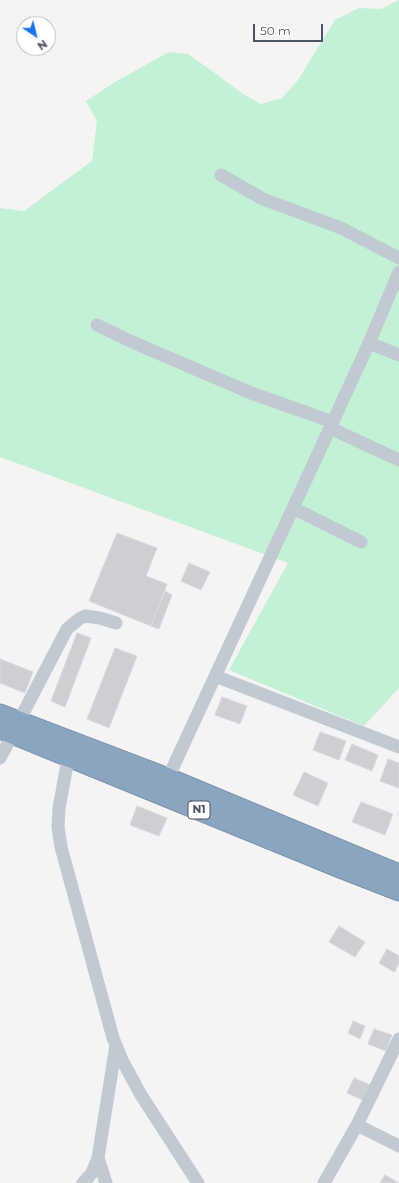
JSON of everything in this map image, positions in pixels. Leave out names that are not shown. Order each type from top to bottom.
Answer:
[{"type":"highway","name":"N1","points":[[0,714],[11,728],[70,749],[168,778],[399,874]]},
{"type":"highway","name":"N1","points":[[70,749],[340,868],[399,891]]},
{"type":"street","points":[[221,175],[263,199],[341,228],[399,258]]},
{"type":"street","points":[[168,778],[332,425],[399,272]]},
{"type":"street","points":[[97,326],[251,393],[332,425],[399,460]]},
{"type":"street","points":[[369,343],[399,355]]},
{"type":"street","points":[[293,508],[361,542]]},
{"type":"street","points":[[0,758],[11,728],[68,629],[79,619],[85,616],[100,618],[116,623]]},
{"type":"street","points":[[215,676],[399,747]]},
{"type":"street","points":[[70,749],[58,815],[61,847],[116,1045],[122,1060],[141,1095],[198,1183]]},
{"type":"street","points":[[324,1183],[357,1125],[399,1039]]},
{"type":"street","points":[[83,1183],[92,1173],[98,1158],[116,1045]]},
{"type":"street","points":[[357,1125],[399,1146]]},
{"type":"street","points":[[98,1158],[106,1183]]},
{"type":"green space","points":[[399,0],[399,688],[364,726],[229,670],[288,563],[0,457],[0,208],[24,211],[92,161],[97,121],[86,101],[115,82],[169,52],[188,54],[240,92],[261,104],[282,98],[298,80],[335,20],[359,8],[381,9]]},
{"type":"building","points":[[117,533],[157,548],[146,576],[167,584],[151,626],[89,601]]},
{"type":"building","points":[[189,563],[210,572],[201,590],[181,581]]},
{"type":"building","points":[[165,591],[172,595],[159,629],[151,626]]},
{"type":"building","points":[[77,633],[91,638],[65,707],[51,701]]},
{"type":"building","points":[[115,648],[137,656],[109,728],[87,719]]},
{"type":"building","points":[[0,659],[33,672],[25,693],[0,683]]},
{"type":"building","points":[[222,697],[247,706],[240,724],[215,715]]},
{"type":"building","points":[[320,732],[346,741],[339,760],[313,750]]},
{"type":"building","points":[[352,744],[378,755],[372,771],[345,760]]},
{"type":"building","points":[[388,759],[399,763],[399,788],[380,781]]},
{"type":"building","points":[[304,772],[328,783],[318,806],[293,795]]},
{"type":"building","points":[[361,802],[393,814],[385,835],[352,822]]},
{"type":"building","points":[[137,806],[167,818],[159,836],[130,825]]},
{"type":"building","points":[[339,926],[365,942],[355,957],[329,942]]},
{"type":"building","points":[[387,949],[399,956],[399,963],[394,972],[379,963]]},
{"type":"building","points":[[353,1021],[365,1026],[360,1039],[348,1033]]},
{"type":"building","points":[[374,1029],[392,1035],[386,1051],[368,1044]]},
{"type":"building","points":[[354,1078],[370,1085],[363,1100],[347,1093]]},
{"type":"building","points":[[385,1175],[399,1183],[380,1183]]}]
